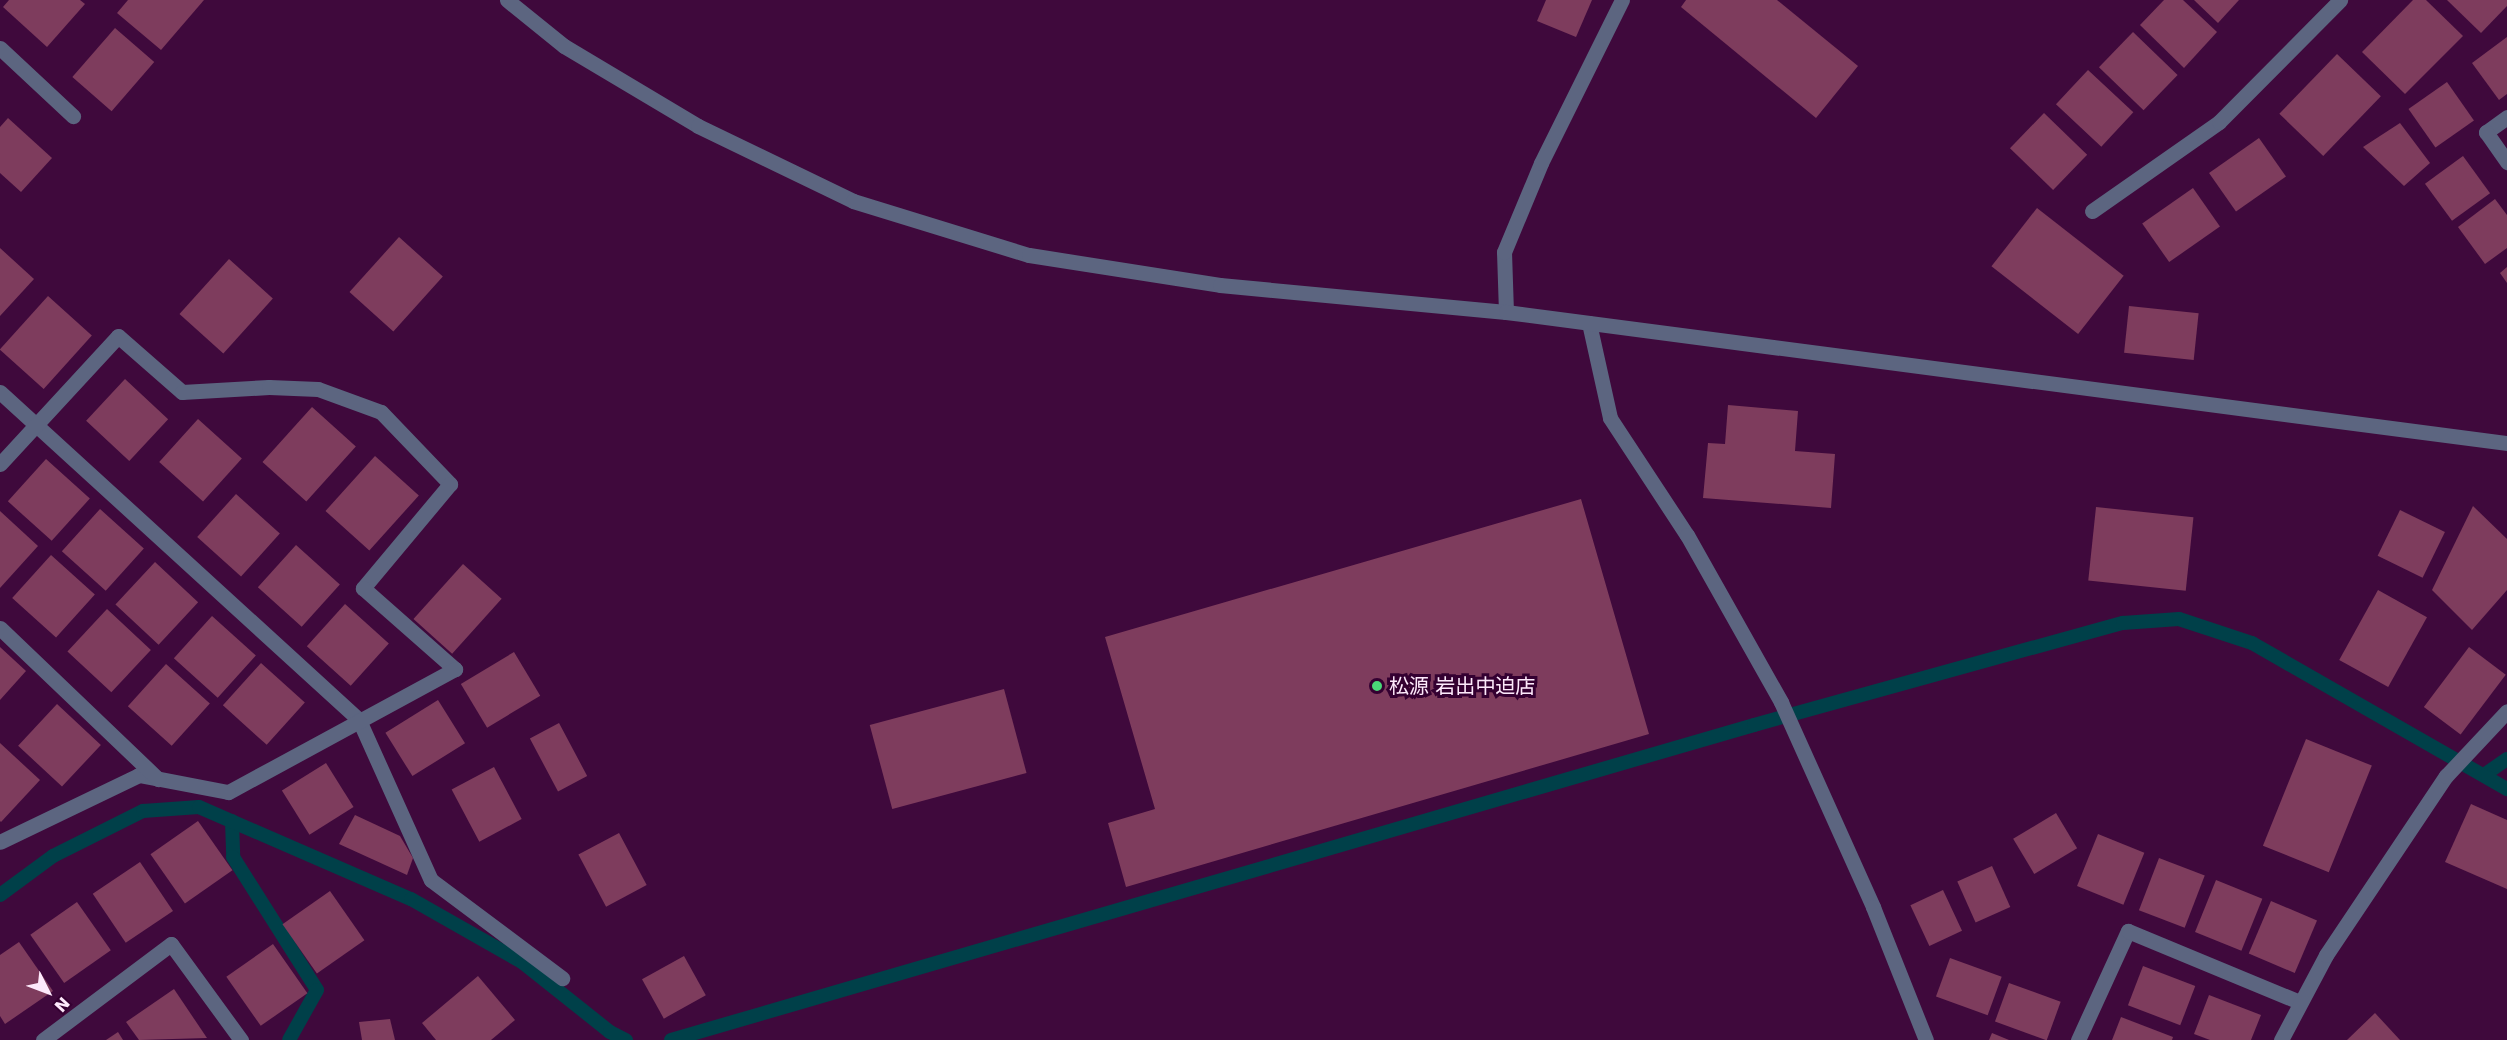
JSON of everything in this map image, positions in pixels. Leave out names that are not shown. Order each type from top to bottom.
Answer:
[{"type":"street","points":[[507,0],[564,46],[698,126],[853,201],[1029,255],[1220,285],[1506,312],[2507,443]]},
{"type":"street","points":[[1506,312],[1504,252],[1541,163],[1622,0]]},
{"type":"street","points":[[2092,211],[2219,122],[2340,0]]},
{"type":"street","points":[[0,48],[73,116]]},
{"type":"street","points":[[2507,117],[2486,132],[2507,162]]},
{"type":"street","points":[[1589,323],[1610,418],[1688,535],[1781,702],[1873,908],[1926,1040]]},
{"type":"street","points":[[0,464],[118,336],[182,392],[269,387],[318,389],[381,412],[450,484],[363,588],[455,669],[228,792],[139,775],[0,842]]},
{"type":"street","points":[[0,392],[359,720],[432,880],[562,978]]},
{"type":"street","points":[[0,628],[158,779]]},
{"type":"street","points":[[2281,1040],[2299,1002],[2446,776],[2507,711]]},
{"type":"street","points":[[2078,1040],[2128,931],[2299,1002]]},
{"type":"street","points":[[43,1040],[171,944],[241,1040]]},
{"type":"building","points":[[9,0],[80,0],[85,4],[47,47],[3,7]]},
{"type":"building","points":[[128,0],[204,0],[161,50],[117,13]]},
{"type":"building","points":[[1546,0],[1592,0],[1576,37],[1537,21]]},
{"type":"building","points":[[1686,0],[1777,0],[1858,66],[1816,118],[1681,7]]},
{"type":"building","points":[[2164,0],[2183,0],[2217,32],[2184,68],[2140,25]]},
{"type":"building","points":[[2194,0],[2239,0],[2218,23]]},
{"type":"building","points":[[2413,0],[2426,0],[2463,36],[2405,94],[2362,52]]},
{"type":"building","points":[[2447,0],[2507,0],[2507,6],[2481,33]]},
{"type":"building","points":[[115,28],[154,62],[112,111],[72,77]]},
{"type":"building","points":[[2133,32],[2178,75],[2144,110],[2099,67]]},
{"type":"building","points":[[2507,37],[2507,94],[2499,100],[2472,63]]},
{"type":"building","points":[[2337,54],[2381,96],[2323,156],[2279,114]]},
{"type":"building","points":[[2088,70],[2133,112],[2101,147],[2056,104]]},
{"type":"building","points":[[2447,82],[2474,121],[2435,147],[2408,109]]},
{"type":"building","points":[[2044,113],[2087,155],[2053,190],[2010,148]]},
{"type":"building","points":[[8,118],[52,158],[21,192],[0,173],[0,127]]},
{"type":"building","points":[[2400,123],[2430,163],[2404,186],[2363,147]]},
{"type":"building","points":[[2259,138],[2286,177],[2236,211],[2209,173]]},
{"type":"building","points":[[2463,156],[2490,193],[2452,221],[2425,184]]},
{"type":"building","points":[[2193,188],[2220,227],[2169,262],[2142,224]]},
{"type":"building","points":[[2495,199],[2507,215],[2507,248],[2485,264],[2458,227]]},
{"type":"building","points":[[2037,208],[2124,276],[2078,334],[1991,266]]},
{"type":"building","points":[[399,237],[443,276],[393,331],[349,292]]},
{"type":"building","points":[[0,248],[34,279],[0,316]]},
{"type":"building","points":[[229,259],[273,298],[223,353],[179,314]]},
{"type":"building","points":[[2507,267],[2507,283],[2500,273]]},
{"type":"building","points":[[48,296],[92,335],[44,389],[0,349]]},
{"type":"building","points":[[2129,306],[2199,313],[2194,360],[2124,353]]},
{"type":"building","points":[[125,379],[168,419],[129,461],[86,421]]},
{"type":"building","points":[[1728,405],[1798,411],[1795,451],[1835,454],[1831,508],[1703,498],[1708,443],[1725,444]]},
{"type":"building","points":[[312,407],[356,446],[306,501],[262,462]]},
{"type":"building","points":[[198,419],[242,458],[203,502],[159,462]]},
{"type":"building","points":[[375,456],[419,495],[369,550],[325,511]]},
{"type":"building","points":[[46,459],[90,498],[52,541],[8,501]]},
{"type":"building","points":[[236,494],[280,533],[241,577],[197,537]]},
{"type":"building","name":"松源 岩出中迫店","points":[[1581,499],[1649,734],[1126,887],[1108,823],[1155,809],[1105,637]]},
{"type":"building","points":[[2473,506],[2507,539],[2507,590],[2472,630],[2432,590]]},
{"type":"building","points":[[2096,507],[2193,517],[2186,591],[2088,581]]},
{"type":"building","points":[[100,509],[144,548],[106,591],[62,551]]},
{"type":"building","points":[[2400,510],[2445,532],[2423,578],[2378,556]]},
{"type":"building","points":[[0,511],[38,546],[0,588]]},
{"type":"building","points":[[296,545],[340,584],[302,627],[258,587]]},
{"type":"building","points":[[51,555],[95,594],[56,638],[12,598]]},
{"type":"building","points":[[155,562],[198,602],[159,645],[115,604]]},
{"type":"building","points":[[463,564],[502,599],[452,654],[413,619]]},
{"type":"building","points":[[2378,590],[2427,617],[2388,687],[2339,660]]},
{"type":"building","points":[[345,604],[389,643],[351,686],[307,646]]},
{"type":"building","points":[[107,609],[151,650],[111,692],[67,651]]},
{"type":"building","points":[[212,616],[256,655],[218,698],[174,658]]},
{"type":"building","points":[[0,647],[26,671],[0,700]]},
{"type":"building","points":[[2469,647],[2506,675],[2461,735],[2424,707]]},
{"type":"building","points":[[514,652],[540,696],[487,728],[461,684]]},
{"type":"building","points":[[261,663],[305,702],[267,745],[223,705]]},
{"type":"building","points":[[166,664],[210,703],[172,746],[128,706]]},
{"type":"building","points":[[1004,689],[1027,773],[892,809],[870,725]]},
{"type":"building","points":[[438,700],[465,743],[412,776],[385,733]]},
{"type":"building","points":[[57,704],[101,745],[62,787],[18,746]]},
{"type":"building","points":[[559,723],[587,776],[558,791],[530,738]]},
{"type":"building","points":[[2306,739],[2372,766],[2329,872],[2263,846]]},
{"type":"building","points":[[0,743],[40,780],[1,822],[0,821]]},
{"type":"building","points":[[326,763],[354,807],[309,835],[282,791]]},
{"type":"building","points":[[494,767],[522,819],[479,842],[452,790]]},
{"type":"building","points":[[2471,804],[2507,820],[2507,889],[2445,862]]},
{"type":"building","points":[[2056,813],[2077,848],[2034,874],[2013,839]]},
{"type":"building","points":[[355,815],[400,836],[413,858],[407,875],[339,844]]},
{"type":"building","points":[[198,821],[232,870],[185,903],[150,854]]},
{"type":"building","points":[[619,833],[647,885],[606,907],[578,855]]},
{"type":"building","points":[[2098,834],[2144,853],[2123,905],[2077,886]]},
{"type":"building","points":[[2159,858],[2205,876],[2185,928],[2139,910]]},
{"type":"building","points":[[140,862],[173,911],[126,943],[93,894]]},
{"type":"building","points":[[1992,866],[2010,907],[1976,923],[1957,881]]},
{"type":"building","points":[[2216,880],[2262,899],[2241,951],[2195,932]]},
{"type":"building","points":[[1943,890],[1962,931],[1929,946],[1910,905]]},
{"type":"building","points":[[330,891],[364,940],[317,973],[282,924]]},
{"type":"building","points":[[2271,901],[2317,921],[2295,973],[2249,953]]},
{"type":"building","points":[[77,902],[111,950],[64,983],[30,935]]},
{"type":"building","points":[[19,942],[53,991],[5,1024],[0,1016],[0,955]]},
{"type":"building","points":[[273,944],[307,993],[261,1026],[226,977]]},
{"type":"building","points":[[684,956],[706,995],[664,1019],[642,979]]},
{"type":"building","points":[[1950,958],[2002,977],[1988,1015],[1936,997]]},
{"type":"building","points":[[2143,966],[2195,986],[2180,1025],[2128,1005]]},
{"type":"building","points":[[478,976],[515,1020],[491,1040],[436,1040],[422,1023]]},
{"type":"building","points":[[2009,983],[2061,1002],[2047,1040],[1995,1022]]},
{"type":"building","points":[[174,989],[207,1038],[139,1040],[126,1022]]},
{"type":"building","points":[[2209,995],[2261,1015],[2251,1040],[2210,1040],[2194,1034]]},
{"type":"building","points":[[2375,1013],[2400,1040],[2347,1040]]},
{"type":"building","points":[[2121,1017],[2173,1037],[2172,1040],[2112,1040]]},
{"type":"building","points":[[390,1019],[395,1040],[362,1040],[359,1022]]},
{"type":"building","points":[[118,1032],[123,1040],[106,1040]]},
{"type":"building","points":[[1992,1033],[2009,1040],[1989,1040]]},
{"type":"waterway","points":[[671,1040],[1754,725],[2123,623],[2179,619],[2252,643],[2507,789]]},
{"type":"waterway","points":[[2484,775],[2507,759]]},
{"type":"waterway","points":[[0,895],[53,856],[143,811],[199,807],[411,899],[522,962],[610,1032],[626,1040]]},
{"type":"waterway","points":[[232,821],[233,857],[317,990],[289,1040]]},
{"type":"place","name":"松源 岩出中迫店","points":[[1377,686]]}]
